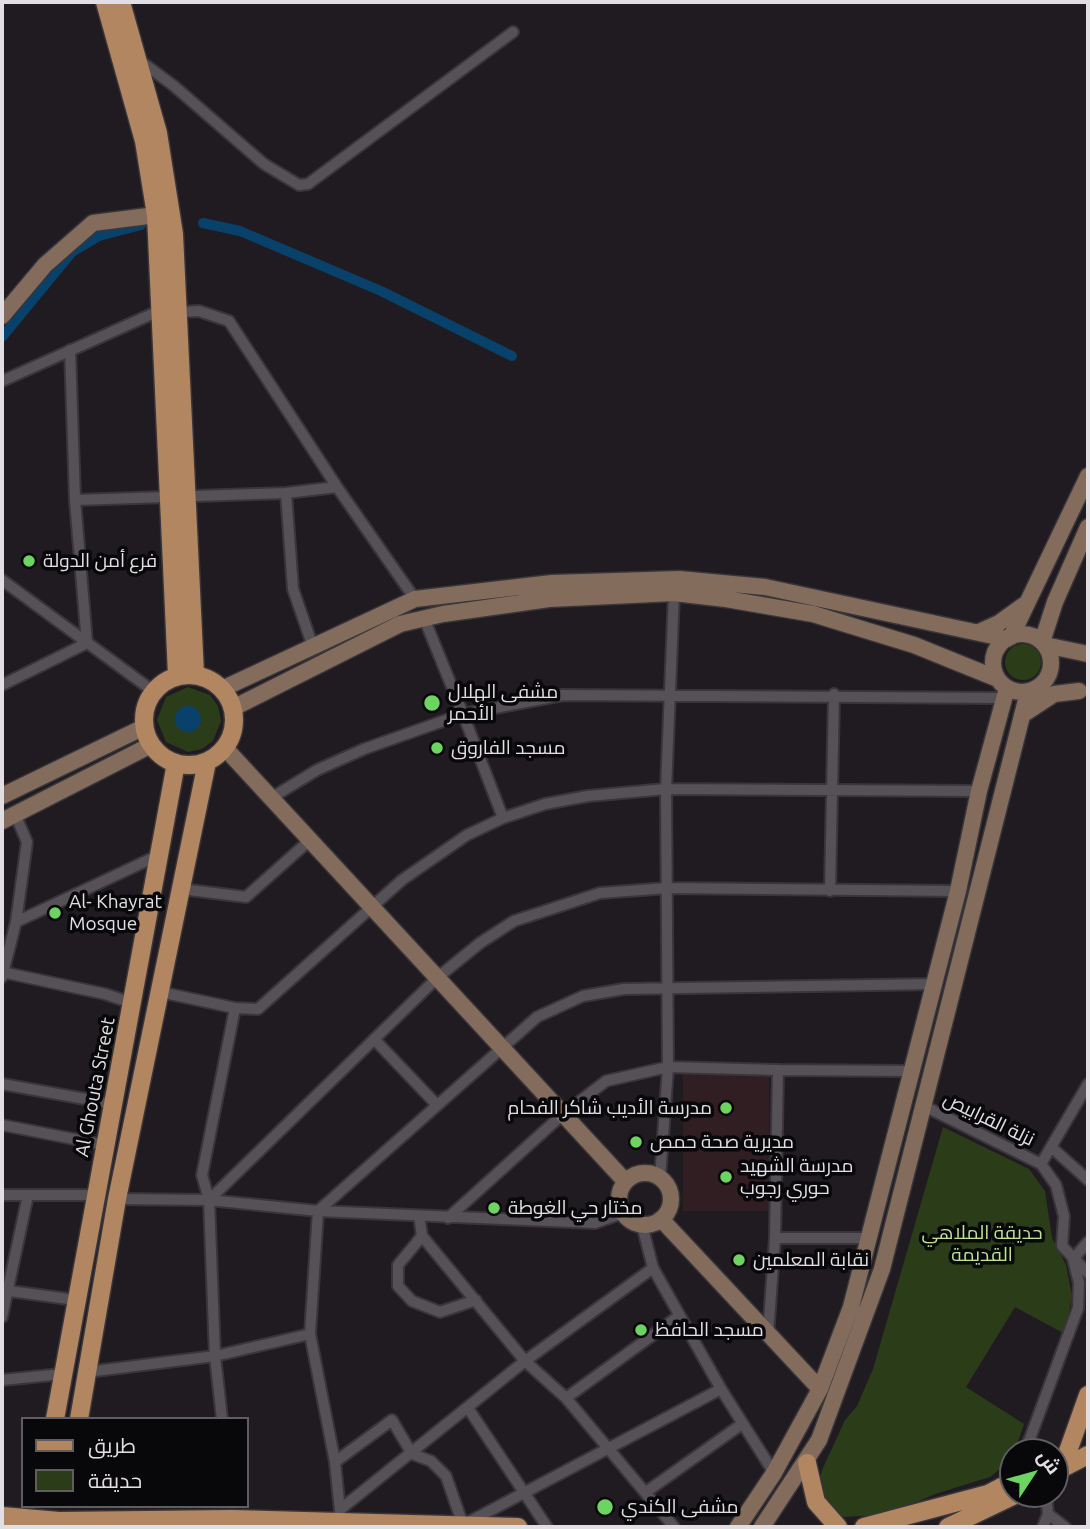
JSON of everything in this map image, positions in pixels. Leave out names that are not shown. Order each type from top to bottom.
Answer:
[{"type":"main road","points":[[105,2],[144,141],[156,215],[161,310],[179,496]]},
{"type":"main road","points":[[121,2],[158,133],[170,205],[180,312],[179,496],[186,675]]},
{"type":"main road","points":[[2,316],[45,265],[93,223],[156,215]]},
{"type":"main road","points":[[738,1527],[774,1473],[820,1389],[851,1307],[958,891],[1003,688],[994,657],[1009,638],[1088,476]]},
{"type":"main road","points":[[762,1527],[807,1463],[819,1440],[882,1269],[1028,692],[1046,680],[1051,662],[1043,644],[1068,569],[1088,527]]},
{"type":"main road","points":[[222,689],[312,644],[415,599],[552,583],[679,579],[765,587],[1009,638],[1027,635],[1043,644],[1088,654]]},
{"type":"main road","points":[[233,708],[400,624],[549,599],[674,593],[726,598],[813,614],[914,645],[1003,688],[1028,692]]},
{"type":"main road","points":[[979,632],[1009,618],[1026,604]]},
{"type":"main road","points":[[186,675],[210,679],[222,689],[233,708],[234,729],[225,748],[207,762],[177,763],[158,753],[151,745],[144,727],[144,714],[153,691],[186,675]]},
{"type":"main road","points":[[1046,680],[1084,693]]},
{"type":"main road","points":[[1022,715],[1042,699],[1067,691],[1084,693]]},
{"type":"main road","points":[[2,796],[144,727]]},
{"type":"main road","points":[[8,818],[151,745]]},
{"type":"main road","points":[[225,748],[625,1181]]},
{"type":"main road","points":[[79,1417],[117,1199],[207,762]]},
{"type":"main road","name":"Al Ghouta Street","points":[[55,1417],[177,763]]},
{"type":"main road","points":[[645,1172],[660,1178],[671,1198],[661,1219],[642,1225],[623,1213],[618,1197],[625,1181],[645,1172]]},
{"type":"main road","points":[[661,1219],[820,1389]]},
{"type":"main road","points":[[1071,1457],[1088,1395]]},
{"type":"main road","points":[[1071,1457],[1088,1414]]},
{"type":"main road","points":[[807,1463],[816,1503],[838,1527]]},
{"type":"main road","points":[[864,1527],[988,1494],[999,1488]]},
{"type":"main road","points":[[948,1527],[999,1503]]},
{"type":"main road","points":[[2,1516],[60,1518],[232,1513],[342,1514],[518,1527]]},
{"type":"street","points":[[137,59],[174,86],[264,164],[299,185],[308,184],[513,32]]},
{"type":"street","points":[[2,381],[161,310]]},
{"type":"street","points":[[180,312],[199,311],[229,321],[337,487],[415,599]]},
{"type":"street","points":[[70,351],[75,500],[87,643]]},
{"type":"street","points":[[75,500],[286,493],[337,487]]},
{"type":"street","points":[[286,493],[293,589],[312,644]]},
{"type":"street","points":[[2,580],[153,691]]},
{"type":"street","points":[[660,1178],[668,1067],[666,789],[674,593]]},
{"type":"street","points":[[424,618],[503,818]]},
{"type":"street","points":[[2,685],[87,643]]},
{"type":"street","points":[[271,798],[317,770],[363,749],[463,714],[563,695],[834,694],[1003,688]]},
{"type":"street","points":[[830,891],[834,694]]},
{"type":"street","points":[[160,992],[235,1008],[258,1009],[371,907],[467,835],[503,818],[545,804],[587,796],[666,789],[979,791]]},
{"type":"street","points":[[8,818],[27,842],[16,922],[2,974],[105,994],[132,1003]]},
{"type":"street","points":[[181,889],[246,897],[310,840]]},
{"type":"street","points":[[16,922],[159,855]]},
{"type":"street","points":[[209,1200],[437,978],[514,922],[600,892],[668,888],[958,891]]},
{"type":"street","points":[[342,1514],[335,1462],[310,1334],[318,1211],[537,1017],[583,996],[625,989],[935,984]]},
{"type":"street","points":[[222,1417],[215,1356],[209,1200],[202,1175],[235,1008]]},
{"type":"street","points":[[374,1039],[437,1105]]},
{"type":"street","points":[[448,1218],[563,1114],[606,1081],[668,1067],[912,1071]]},
{"type":"street","points":[[768,1335],[775,1238],[778,1070]]},
{"type":"street","points":[[2,1084],[113,1104]]},
{"type":"street","points":[[1088,1085],[1041,1164],[1056,1185],[1064,1216],[1062,1246],[1088,1273]]},
{"type":"street","name":"نزلة القرابيص","points":[[922,1105],[1041,1164]]},
{"type":"street","points":[[2,1125],[105,1145]]},
{"type":"street","points":[[1051,1147],[1088,1180]]},
{"type":"street","points":[[2,1195],[96,1195]]},
{"type":"street","points":[[2,1317],[5,1291],[28,1195]]},
{"type":"street","points":[[117,1199],[209,1200],[318,1211],[595,1223],[623,1213]]},
{"type":"street","points":[[419,1216],[422,1236],[525,1361],[566,1398],[674,1527]]},
{"type":"street","points":[[642,1225],[653,1268],[721,1390],[774,1473]]},
{"type":"street","points":[[422,1236],[398,1265],[398,1286],[412,1301],[440,1312],[476,1300]]},
{"type":"street","points":[[775,1238],[868,1238]]},
{"type":"street","points":[[1073,1259],[1088,1242]]},
{"type":"street","points":[[1030,1438],[1078,1308],[1079,1283],[1073,1259]]},
{"type":"street","points":[[342,1514],[525,1361],[653,1268]]},
{"type":"street","points":[[5,1291],[76,1300]]},
{"type":"street","points":[[566,1398],[679,1316]]},
{"type":"street","points":[[87,1373],[215,1356],[310,1334]]},
{"type":"street","points":[[2,1380],[62,1374]]},
{"type":"street","points":[[335,1462],[392,1420],[412,1454],[431,1461],[446,1476],[463,1525],[524,1490],[721,1390]]},
{"type":"street","points":[[468,1408],[547,1527]]},
{"type":"street","points":[[646,1492],[742,1424]]},
{"type":"street","points":[[1043,1527],[1047,1508]]},
{"type":"street","points":[[1048,1514],[1065,1527]]},
{"type":"shaded area","points":[[683,1073],[769,1074],[769,1211],[683,1211]]},
{"type":"green space","points":[[1023,644],[1036,649],[1041,662],[1036,675],[1023,680],[1010,675],[1005,662],[1010,649]]},
{"type":"green space","points":[[188,687],[210,695],[218,706],[221,721],[213,741],[202,749],[188,752],[166,742],[157,720],[166,697]],"holes":[[[176,713],[201,723],[193,731],[184,731],[175,722]]]},
{"type":"green space","name":"حديقة الملاهي القديمة","points":[[943,1127],[1029,1169],[1045,1191],[1052,1238],[1066,1265],[1072,1296],[1065,1334],[1015,1307],[966,1387],[1024,1424],[1019,1438],[999,1438],[999,1470],[990,1477],[877,1515],[844,1517],[830,1507],[818,1490],[822,1470],[845,1420],[857,1406],[873,1369]]},
{"type":"water","points":[[188,706],[197,710],[201,719],[197,728],[188,732],[179,728],[175,719],[179,710]]},
{"type":"waterway","points":[[203,223],[240,231],[381,291],[512,356]]},
{"type":"waterway","points":[[2,337],[72,252],[99,236],[141,225]]},
{"type":"place","name":"فرع أمن الدولة","points":[[29,561]]},
{"type":"place","name":"مشفى الهلال الأحمر","points":[[432,703]]},
{"type":"place","name":"مسجد الفاروق","points":[[437,748]]},
{"type":"place","name":"Al- Khayrat Mosque","points":[[55,913]]},
{"type":"place","name":"مدرسة الأديب شاكر الفحام","points":[[726,1108]]},
{"type":"place","name":"مديرية صحة حمص","points":[[636,1142]]},
{"type":"place","name":"مدرسة الشهيد حوري رجوب","points":[[726,1177]]},
{"type":"place","name":"مختار حي الغوطة","points":[[494,1208]]},
{"type":"place","name":"نقابة المعلمين","points":[[739,1260]]},
{"type":"place","name":"مسجد الحافظ","points":[[641,1330]]},
{"type":"place","name":"مشفى الكندي","points":[[605,1507]]}]
